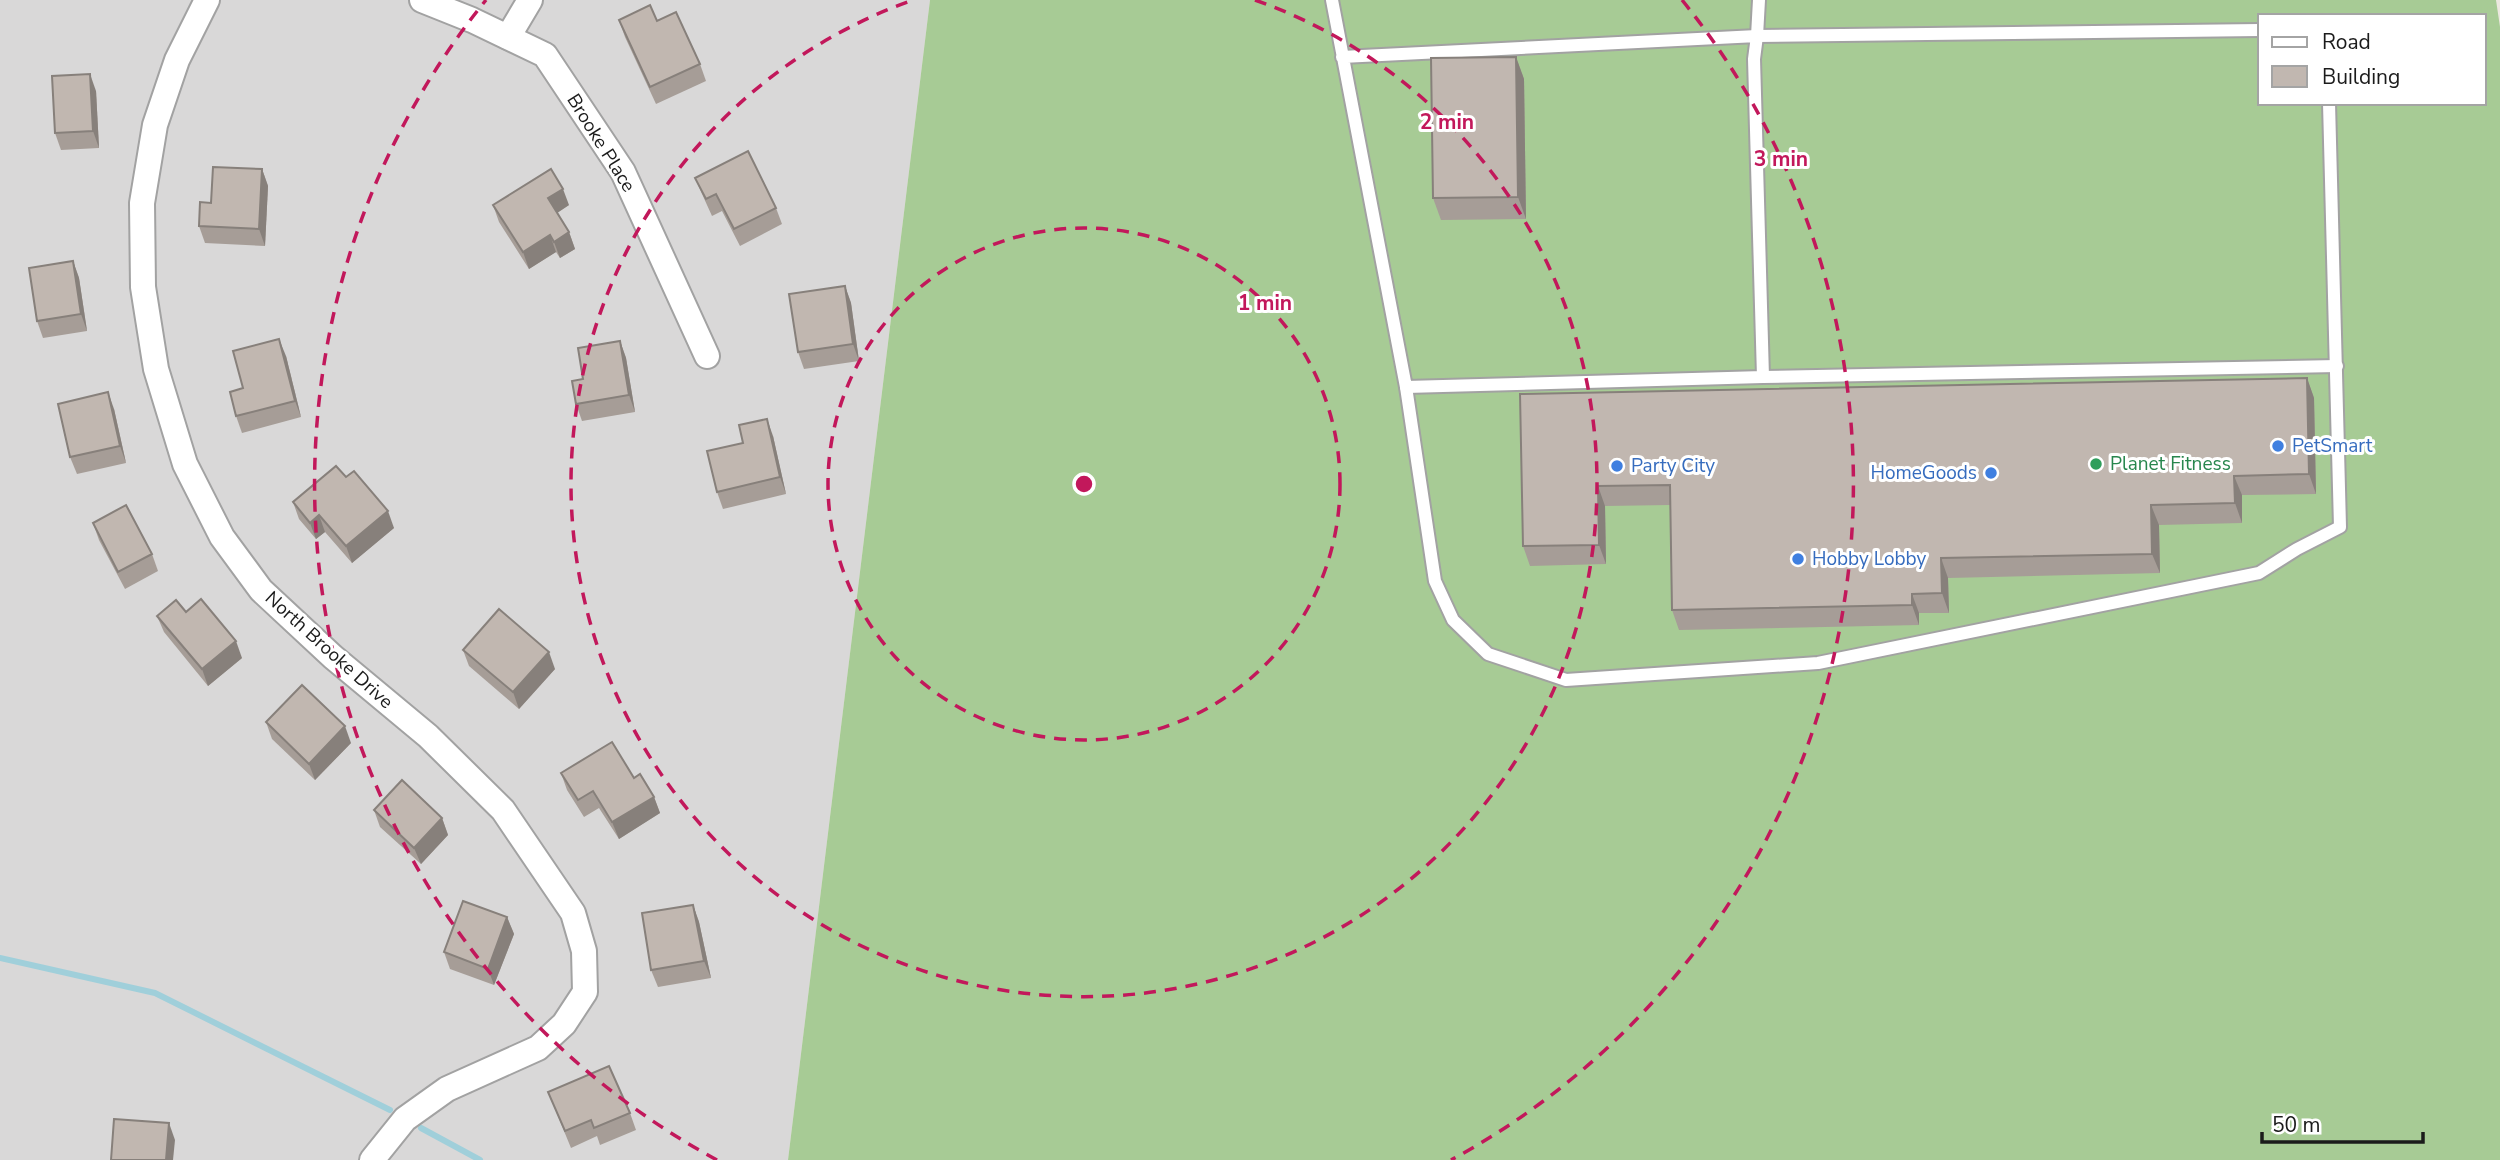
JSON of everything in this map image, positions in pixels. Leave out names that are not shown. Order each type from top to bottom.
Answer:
[{"type":"street","name":"North Brooke Drive","points":[[207,0],[177,60],[155,125],[142,203],[143,287],[156,369],[185,464],[222,537],[261,590],[333,657],[428,736],[503,810],[573,913],[584,951],[584,992],[564,1024],[538,1048],[447,1089],[405,1119],[372,1160]]},
{"type":"street","name":"Brooke Place","points":[[422,0],[472,20],[545,55],[623,172],[707,356]]},
{"type":"street","points":[[508,37],[530,0]]},
{"type":"lane","points":[[1332,0],[1406,387],[1435,581],[1452,620],[1488,654],[1566,680],[1818,663],[2259,573],[2297,549],[2340,527],[2329,105]]},
{"type":"lane","points":[[1759,0],[1754,59],[1763,377]]},
{"type":"lane","points":[[1342,57],[1757,36],[2258,30]]},
{"type":"lane","points":[[1406,387],[2337,366]]},
{"type":"shaded area","points":[[0,0],[930,0],[788,1160],[0,1160]]},
{"type":"green space","points":[[930,0],[2496,0],[2500,27],[2500,1160],[788,1160]]},
{"type":"building","points":[[650,5],[657,21],[676,12],[700,64],[650,87],[619,20]]},
{"type":"building","points":[[1516,57],[1518,197],[1433,198],[1431,58]]},
{"type":"building","points":[[90,74],[93,131],[55,133],[52,76]]},
{"type":"building","points":[[748,151],[776,208],[734,229],[716,194],[706,199],[695,178]]},
{"type":"building","points":[[213,167],[262,169],[259,229],[199,226],[200,202],[211,203]]},
{"type":"building","points":[[551,169],[563,189],[548,198],[569,232],[554,242],[550,235],[523,252],[493,205]]},
{"type":"building","points":[[73,261],[81,314],[37,321],[29,268]]},
{"type":"building","points":[[845,286],[853,344],[798,352],[789,294]]},
{"type":"building","points":[[279,339],[295,401],[236,416],[230,392],[243,388],[233,351]]},
{"type":"building","points":[[620,341],[629,395],[576,404],[572,381],[583,379],[578,348]]},
{"type":"building","points":[[2307,378],[2309,474],[2234,476],[2235,503],[2151,505],[2152,554],[1941,558],[1942,593],[1912,594],[1912,605],[1672,610],[1670,485],[1598,486],[1599,545],[1523,546],[1520,394]]},
{"type":"building","points":[[108,392],[120,446],[70,457],[58,404]]},
{"type":"building","points":[[767,419],[780,477],[717,492],[707,451],[743,443],[739,425]]},
{"type":"building","points":[[336,466],[346,477],[354,471],[388,511],[346,546],[319,515],[310,523],[293,502]]},
{"type":"building","points":[[126,505],[152,554],[118,572],[93,523]]},
{"type":"building","points":[[201,599],[236,641],[202,669],[157,616],[176,600],[186,612]]},
{"type":"building","points":[[499,609],[549,652],[513,692],[463,650]]},
{"type":"building","points":[[302,685],[345,726],[309,764],[266,722]]},
{"type":"building","points":[[612,742],[634,778],[640,774],[654,797],[612,822],[593,791],[578,800],[561,773]]},
{"type":"building","points":[[402,780],[442,818],[414,848],[374,810]]},
{"type":"building","points":[[463,901],[507,917],[488,969],[444,952]]},
{"type":"building","points":[[693,905],[704,961],[651,970],[642,913]]},
{"type":"building","points":[[609,1066],[630,1113],[594,1128],[591,1120],[565,1131],[548,1092]]},
{"type":"building","points":[[114,1119],[169,1123],[166,1160],[111,1160]]},
{"type":"waterway","points":[[0,958],[155,993],[390,1110]]},
{"type":"waterway","points":[[421,1128],[480,1160]]},
{"type":"place","name":"PetSmart","points":[[2278,446]]},
{"type":"place","name":"Planet Fitness","points":[[2096,464]]},
{"type":"place","name":"Party City","points":[[1617,466]]},
{"type":"place","name":"HomeGoods","points":[[1991,473]]},
{"type":"place","name":"Hobby Lobby","points":[[1798,559]]}]
